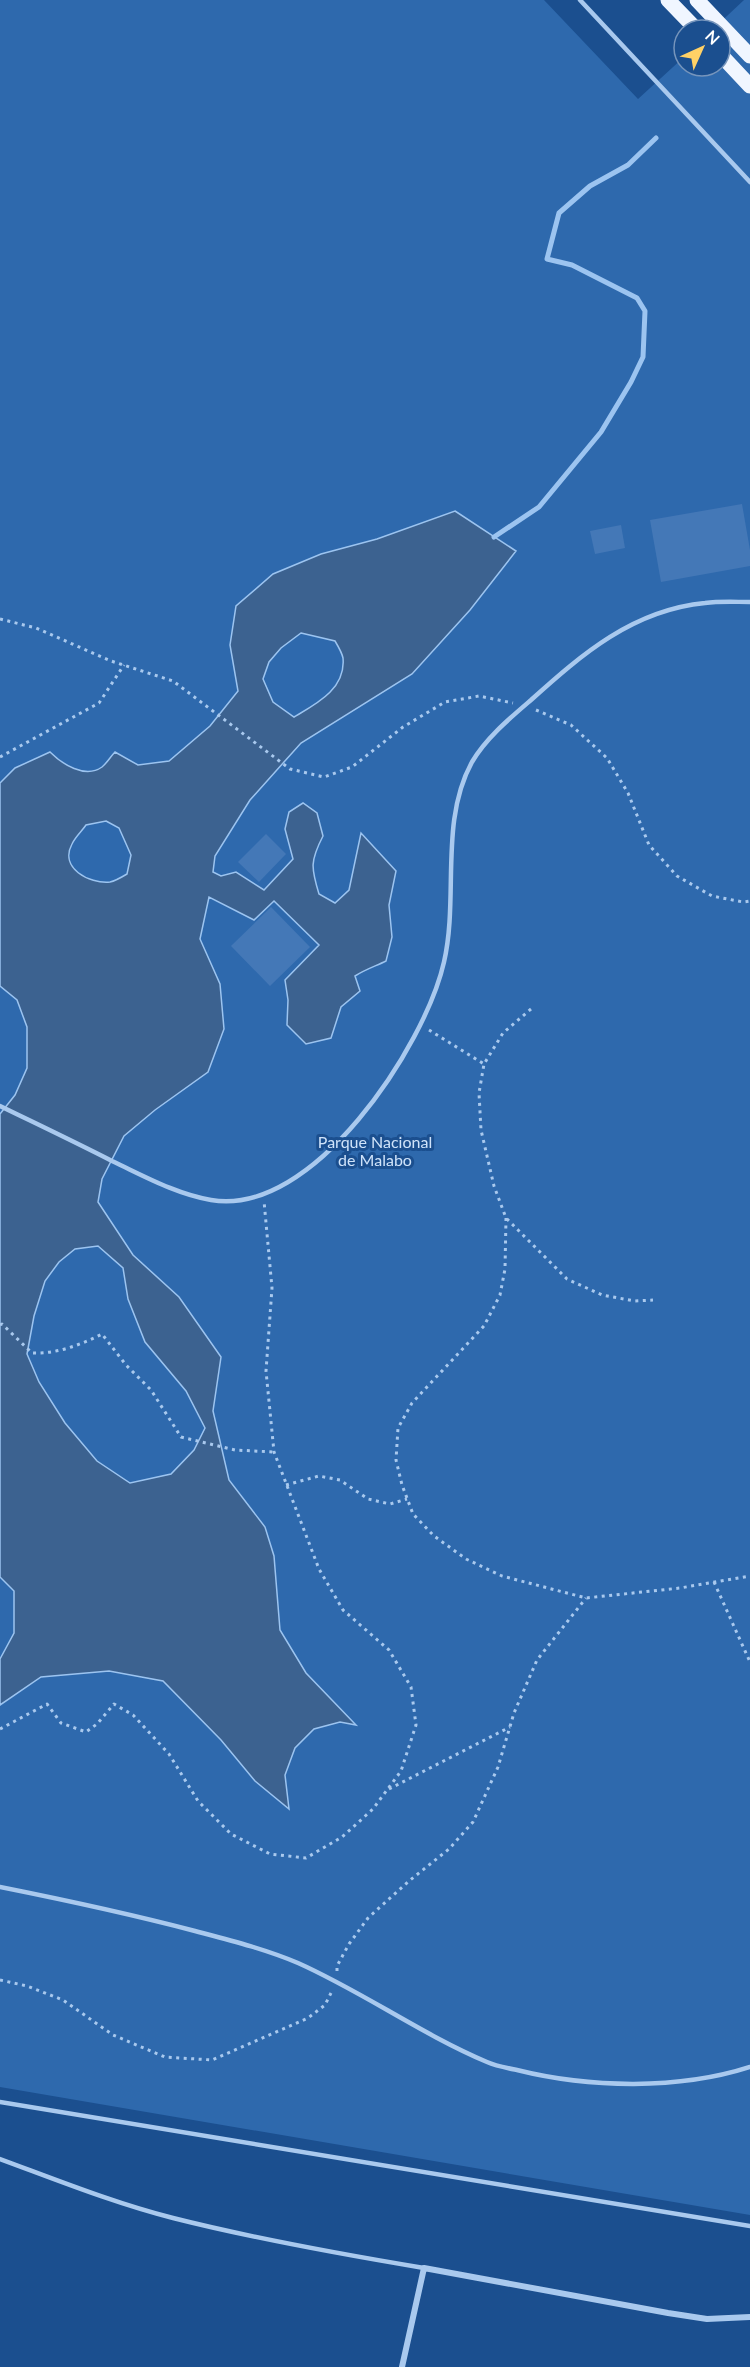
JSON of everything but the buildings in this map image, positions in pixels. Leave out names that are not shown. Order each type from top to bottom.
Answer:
[{"type":"main road","points":[[668,0],[685,18]]},
{"type":"main road","points":[[698,0],[750,56]]},
{"type":"main road","points":[[732,67],[750,86]]},
{"type":"street","points":[[402,2367],[424,2268],[707,2319],[750,2317]]},
{"type":"lane","points":[[580,0],[750,182]]},
{"type":"lane","points":[[0,1106],[179,1192],[214,1201],[242,1200],[272,1192],[299,1176],[327,1152],[359,1118],[385,1085],[402,1058],[434,996],[444,964],[450,930],[454,822],[461,790],[472,762],[485,744],[525,705],[589,651],[634,622],[665,610],[705,603],[750,602]]},
{"type":"lane","points":[[0,1887],[236,1941],[297,1963],[429,2034],[489,2063],[551,2079],[612,2084],[656,2082],[697,2079],[750,2067]]},
{"type":"lane","points":[[0,2102],[750,2226]]},
{"type":"lane","points":[[0,2159],[103,2197],[171,2217],[285,2245],[424,2268]]},
{"type":"path","points":[[0,619],[36,628],[124,665],[173,681],[290,769],[324,777],[352,767],[403,727],[445,702],[479,696],[525,705],[571,725],[607,758],[628,793],[649,845],[677,876],[712,896],[743,902],[750,901]]},
{"type":"path","points":[[0,757],[99,703],[124,665]]},
{"type":"path","points":[[531,1009],[503,1034],[484,1064],[479,1093],[481,1130],[494,1186],[506,1218],[505,1269],[500,1295],[484,1326],[412,1403],[398,1428],[396,1460],[407,1499],[413,1514],[434,1536],[466,1559],[501,1576],[586,1598],[750,1576]]},
{"type":"path","points":[[419,1024],[484,1064]]},
{"type":"path","points":[[0,1729],[46,1704],[61,1724],[86,1732],[97,1724],[114,1704],[133,1715],[169,1754],[198,1801],[231,1834],[270,1854],[306,1858],[342,1837],[373,1809],[402,1772],[416,1725],[411,1687],[390,1650],[343,1610],[319,1569],[274,1452],[266,1371],[272,1288],[263,1194]]},
{"type":"path","points":[[506,1218],[567,1279],[602,1295],[635,1301],[653,1300]]},
{"type":"path","points":[[0,1325],[2,1324],[32,1353],[48,1354],[83,1343],[102,1334],[126,1365],[151,1390],[181,1437],[235,1450],[274,1452]]},
{"type":"path","points":[[286,1485],[319,1476],[340,1480],[368,1499],[390,1504],[407,1499]]},
{"type":"path","points":[[714,1582],[750,1662]]},
{"type":"path","points":[[0,1980],[27,1986],[63,2000],[113,2034],[165,2058],[212,2060],[308,2019],[325,2005],[337,1983],[337,1966],[349,1944],[368,1918],[449,1849],[473,1822],[498,1767],[510,1727],[537,1660],[586,1598]]},
{"type":"path","points":[[387,1790],[510,1727]]},
{"type":"green space","name":"Parque Nacional de Malabo","points":[[0,0],[544,0],[638,99],[672,68],[672,78],[732,78],[732,18],[725,18],[744,0],[750,0],[750,2215],[0,2087]]},
{"type":"shaded area","points":[[455,511],[516,551],[470,610],[412,674],[301,743],[250,800],[215,856],[213,872],[221,876],[236,872],[264,890],[293,859],[285,829],[289,812],[303,803],[317,813],[323,836],[313,865],[319,894],[335,903],[349,890],[361,833],[396,871],[389,905],[392,937],[386,961],[355,976],[360,991],[341,1007],[331,1038],[306,1044],[287,1025],[288,1000],[285,980],[319,945],[274,901],[254,920],[209,897],[200,939],[220,984],[224,1029],[208,1072],[155,1110],[124,1136],[102,1179],[98,1202],[133,1255],[179,1297],[221,1357],[213,1411],[229,1480],[265,1527],[274,1556],[280,1630],[306,1673],[356,1725],[340,1722],[314,1729],[295,1748],[285,1775],[289,1809],[255,1781],[221,1740],[163,1681],[109,1671],[41,1677],[0,1705],[0,1659],[14,1633],[14,1591],[0,1577],[0,1114],[15,1095],[27,1068],[27,1027],[17,1000],[0,986],[0,783],[15,768],[50,752],[67,765],[81,771],[102,767],[115,752],[138,765],[169,761],[210,726],[238,691],[230,645],[236,606],[273,574],[321,554],[377,539]],"holes":[[[301,633],[335,641],[343,658],[343,669],[335,687],[328,694],[294,717],[273,702],[263,679],[269,662],[281,648]],[[106,821],[119,828],[131,855],[127,874],[119,879],[102,882],[78,873],[73,867],[69,853],[73,841],[86,825]],[[98,1246],[123,1268],[128,1299],[145,1342],[186,1391],[205,1428],[194,1450],[171,1474],[130,1483],[97,1461],[65,1423],[39,1382],[27,1354],[34,1316],[45,1281],[59,1262],[75,1249]]]},
{"type":"waterway","points":[[494,537],[539,507],[601,432],[643,357],[645,311],[637,298],[572,265],[547,259],[559,213],[590,186],[628,165],[656,138]]}]
